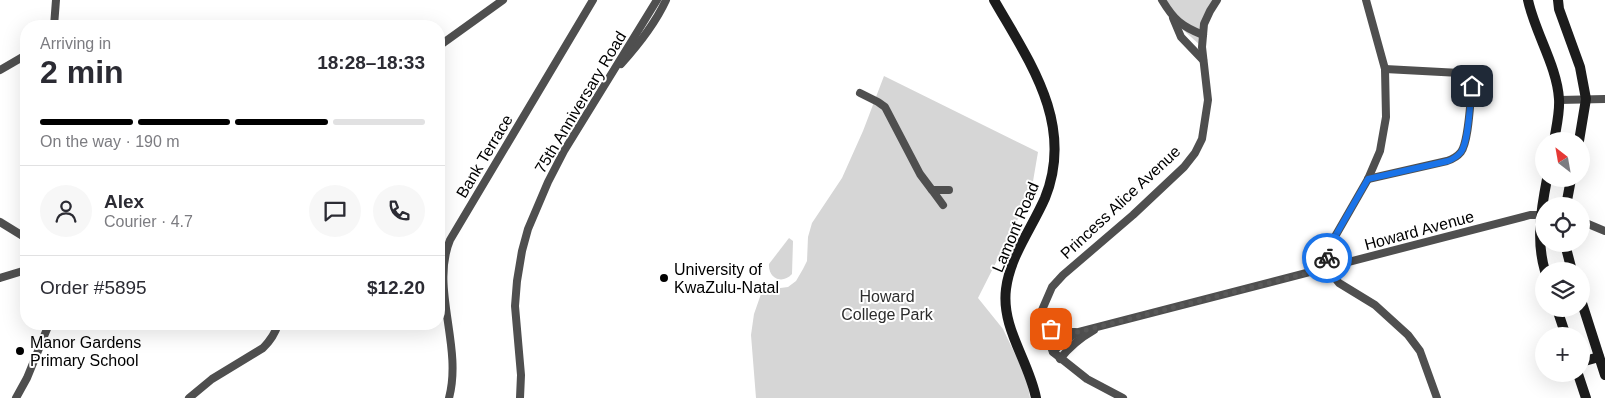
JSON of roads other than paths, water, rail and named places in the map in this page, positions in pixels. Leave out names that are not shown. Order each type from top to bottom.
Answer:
[{"type":"main road","name":"Lamont Road","points":[[994,0],[1037,74],[1051,117],[1054,145],[1050,183],[1014,260],[1006,289],[1007,318],[1036,398]]},
{"type":"main road","points":[[1529,0],[1532,18],[1557,82],[1559,100],[1555,132]]},
{"type":"main road","points":[[1558,0],[1559,9],[1580,67],[1586,99],[1580,132]]},
{"type":"main road","points":[[1586,317],[1605,375]]},
{"type":"main road","points":[[1590,360],[1599,357]]},
{"type":"main road","points":[[1581,382],[1586,398]]},
{"type":"street","points":[[54,20],[56,0]]},
{"type":"street","points":[[445,42],[503,0]]},
{"type":"street","name":"Bank Terrace","points":[[445,258],[450,240],[594,0]]},
{"type":"street","name":"75th Anniversary Road","points":[[520,398],[522,375],[515,306],[517,281],[528,229],[548,182],[564,151],[657,0]]},
{"type":"street","points":[[613,73],[638,45],[666,0]]},
{"type":"street","points":[[1162,0],[1173,18],[1181,37],[1204,60]]},
{"type":"street","name":"Princess Alice Avenue","points":[[1042,324],[1042,310],[1052,287],[1184,167],[1195,153],[1202,139],[1207,119],[1208,100],[1204,60],[1204,24],[1217,0]]},
{"type":"street","points":[[1366,0],[1385,69],[1386,117],[1380,151],[1368,179],[1333,240],[1327,259],[1327,268],[1339,282],[1375,305],[1408,335],[1420,351],[1437,398]]},
{"type":"street","points":[[1524,0],[1529,0]]},
{"type":"street","points":[[1173,18],[1183,26],[1203,34]]},
{"type":"street","points":[[0,70],[20,58]]},
{"type":"street","points":[[1368,179],[1448,161],[1455,158],[1462,151],[1465,142],[1472,86],[1470,79],[1460,73],[1385,69]]},
{"type":"street","points":[[860,93],[878,102],[885,108],[920,174],[943,205]]},
{"type":"street","points":[[1559,100],[1605,99]]},
{"type":"street","points":[[932,190],[949,190]]},
{"type":"street","name":"Howard Avenue","points":[[1042,324],[1059,332],[1078,332],[1535,215]]},
{"type":"street","points":[[0,222],[20,234]]},
{"type":"street","points":[[1590,225],[1605,231]]},
{"type":"street","points":[[0,278],[20,272]]},
{"type":"street","name":"Bank Terrace","points":[[445,294],[453,368],[449,398]]},
{"type":"street","points":[[1042,324],[1053,352],[1060,359],[1087,379],[1123,398]]},
{"type":"street","name":"Howard Avenue","points":[[1060,359],[1077,340],[1101,326]]},
{"type":"street","points":[[16,398],[27,378],[47,330]]},
{"type":"street","points":[[189,398],[212,379],[263,348],[276,330]]},
{"type":"street","name":"Howard Avenue","points":[[1053,352],[1065,340],[1078,332]]},
{"type":"place","name":"University of KwaZulu-Natal","points":[[664,278]]},
{"type":"place","name":"Manor Gardens Primary School","points":[[20,351]]},
{"type":"park label","name":"Howard College Park","points":[[887,305]]}]
